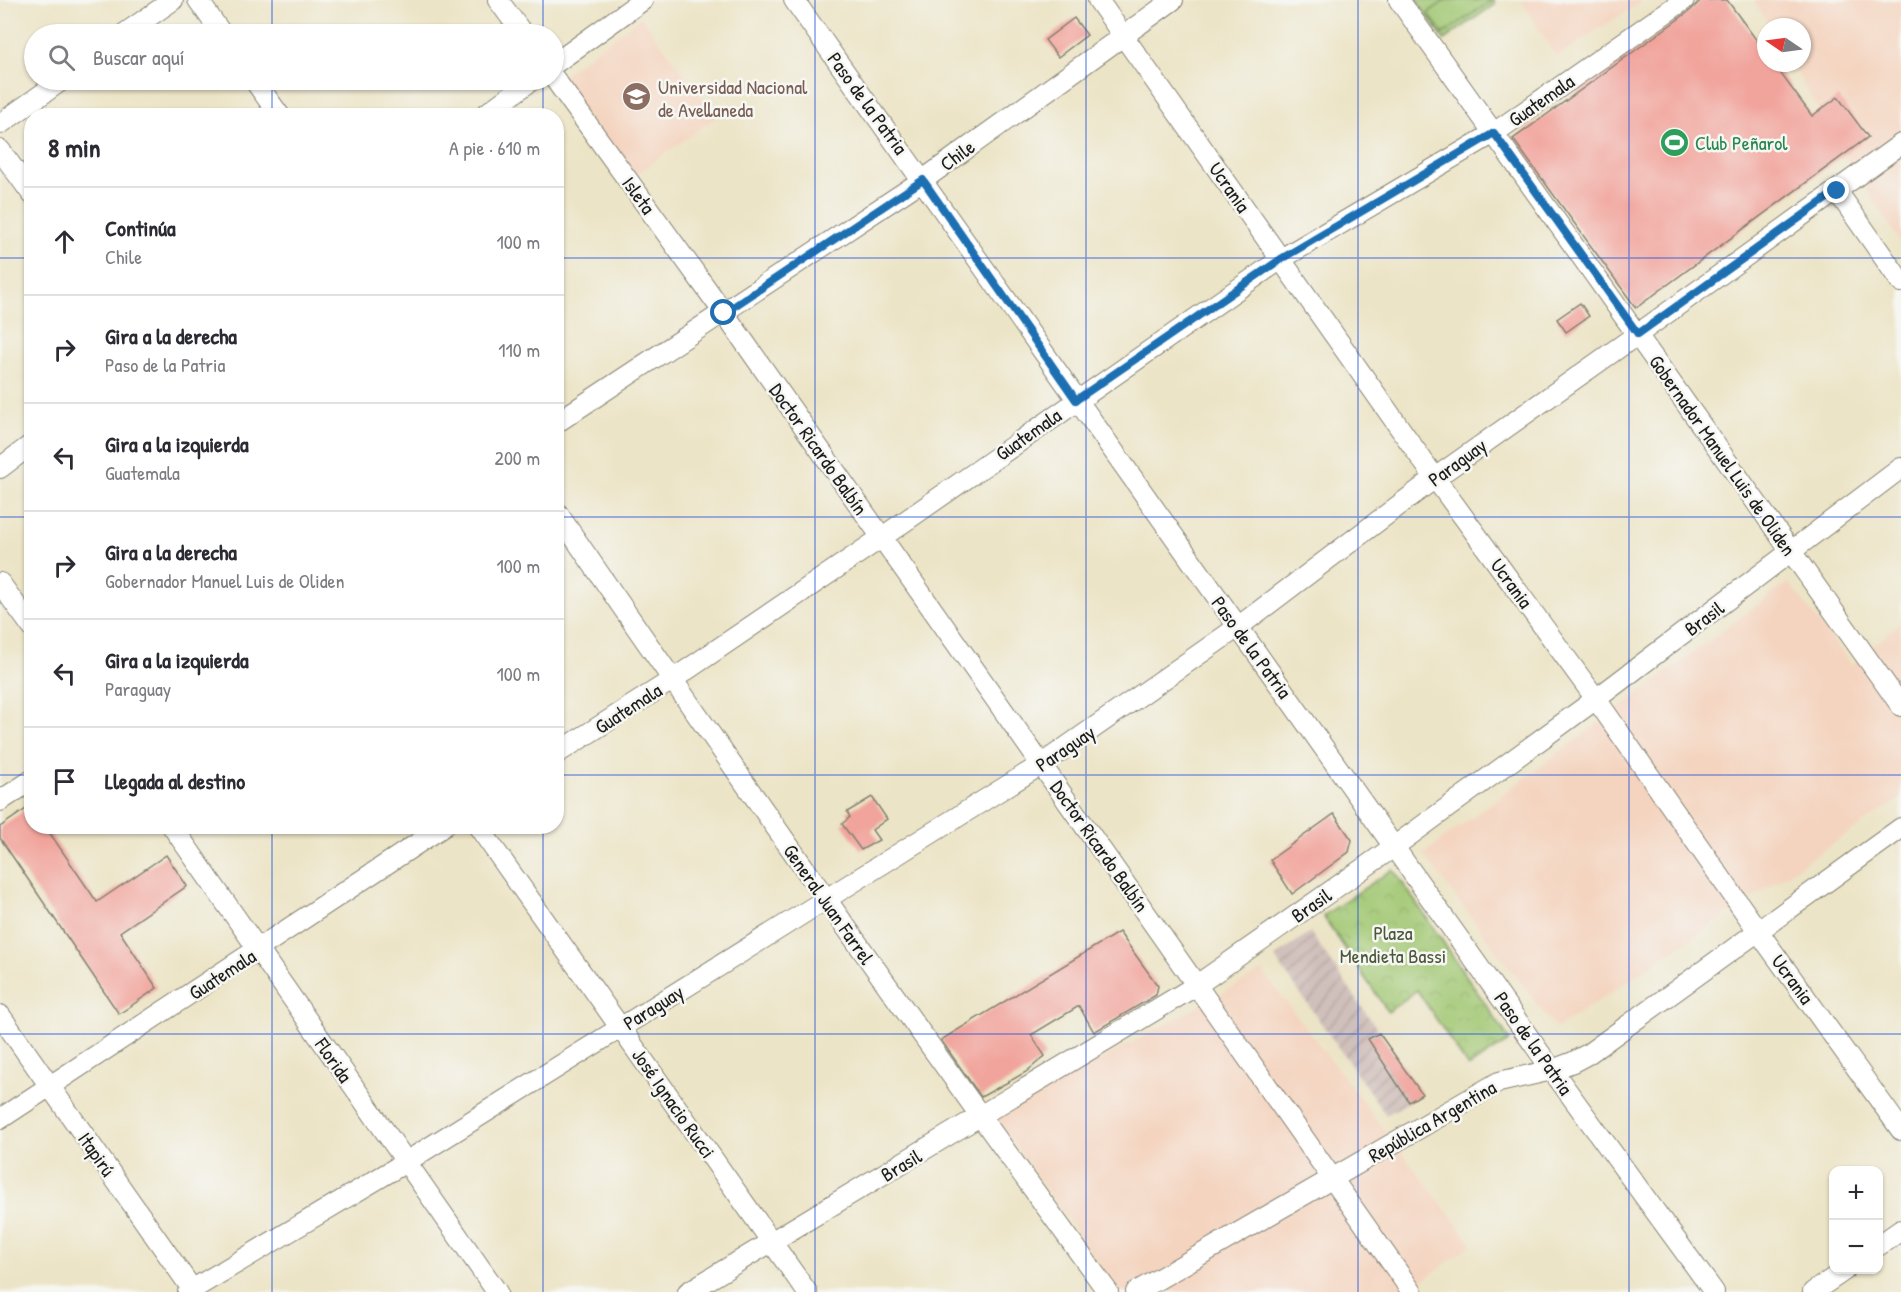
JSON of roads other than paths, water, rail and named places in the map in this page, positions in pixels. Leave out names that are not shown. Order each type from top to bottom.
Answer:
[{"type":"street","points":[[138,24],[173,0]]},
{"type":"street","points":[[198,0],[215,24]]},
{"type":"street","points":[[498,0],[516,24]]},
{"type":"street","points":[[564,57],[643,0]]},
{"type":"street","name":"Paso de la Patria","points":[[794,0],[1552,1070],[1714,1292]]},
{"type":"street","name":"Ucrania","points":[[1098,0],[1435,478],[1596,699],[1901,1130]]},
{"type":"street","name":"Chile","points":[[564,418],[923,180],[1173,0]]},
{"type":"street","name":"Gobernador Manuel Luis de Oliden","points":[[1399,0],[1901,706]]},
{"type":"street","name":"Guatemala","points":[[564,749],[672,680],[881,538],[1281,259],[1494,133],[1684,0]]},
{"type":"street","points":[[0,124],[48,90]]},
{"type":"street","points":[[261,90],[274,108]]},
{"type":"street","points":[[494,108],[518,90]]},
{"type":"street","name":"Isleta","points":[[563,90],[724,313]]},
{"type":"street","name":"Paraguay","points":[[191,1291],[406,1162],[1042,764],[1238,627],[1435,478],[1901,144]]},
{"type":"street","points":[[0,150],[24,183]]},
{"type":"street","points":[[1837,191],[1901,282]]},
{"type":"street","name":"Doctor Ricardo Balbín","points":[[724,313],[1412,1292]]},
{"type":"street","points":[[0,468],[24,450]]},
{"type":"street","name":"Brasil","points":[[688,1292],[980,1118],[1197,985],[1395,846],[1596,699],[1901,468]]},
{"type":"street","name":"General Juan Farrel","points":[[564,523],[825,899],[980,1118],[1108,1292]]},
{"type":"street","points":[[0,583],[24,616]]},
{"type":"street","points":[[0,801],[24,785]]},
{"type":"street","name":"República Argentina","points":[[1136,1292],[1499,1082],[1552,1070],[1588,1054],[1901,828]]},
{"type":"street","name":"Florida","points":[[178,834],[497,1292]]},
{"type":"street","name":"Guatemala","points":[[0,1119],[258,951],[432,834]]},
{"type":"street","name":"José Ignacio Rucci","points":[[484,834],[807,1292]]},
{"type":"street","name":"Itapirú","points":[[0,1015],[191,1291]]},
{"type":"street","points":[[1883,1243],[1901,1230]]},
{"type":"street","points":[[1814,1292],[1838,1274]]},
{"type":"place","name":"Universidad Nacional de Avellaneda","points":[[637,97]]},
{"type":"place","name":"Club Peñarol","points":[[1674,142]]},
{"type":"park label","name":"Plaza Mendieta Bassi","points":[[1393,944]]}]
